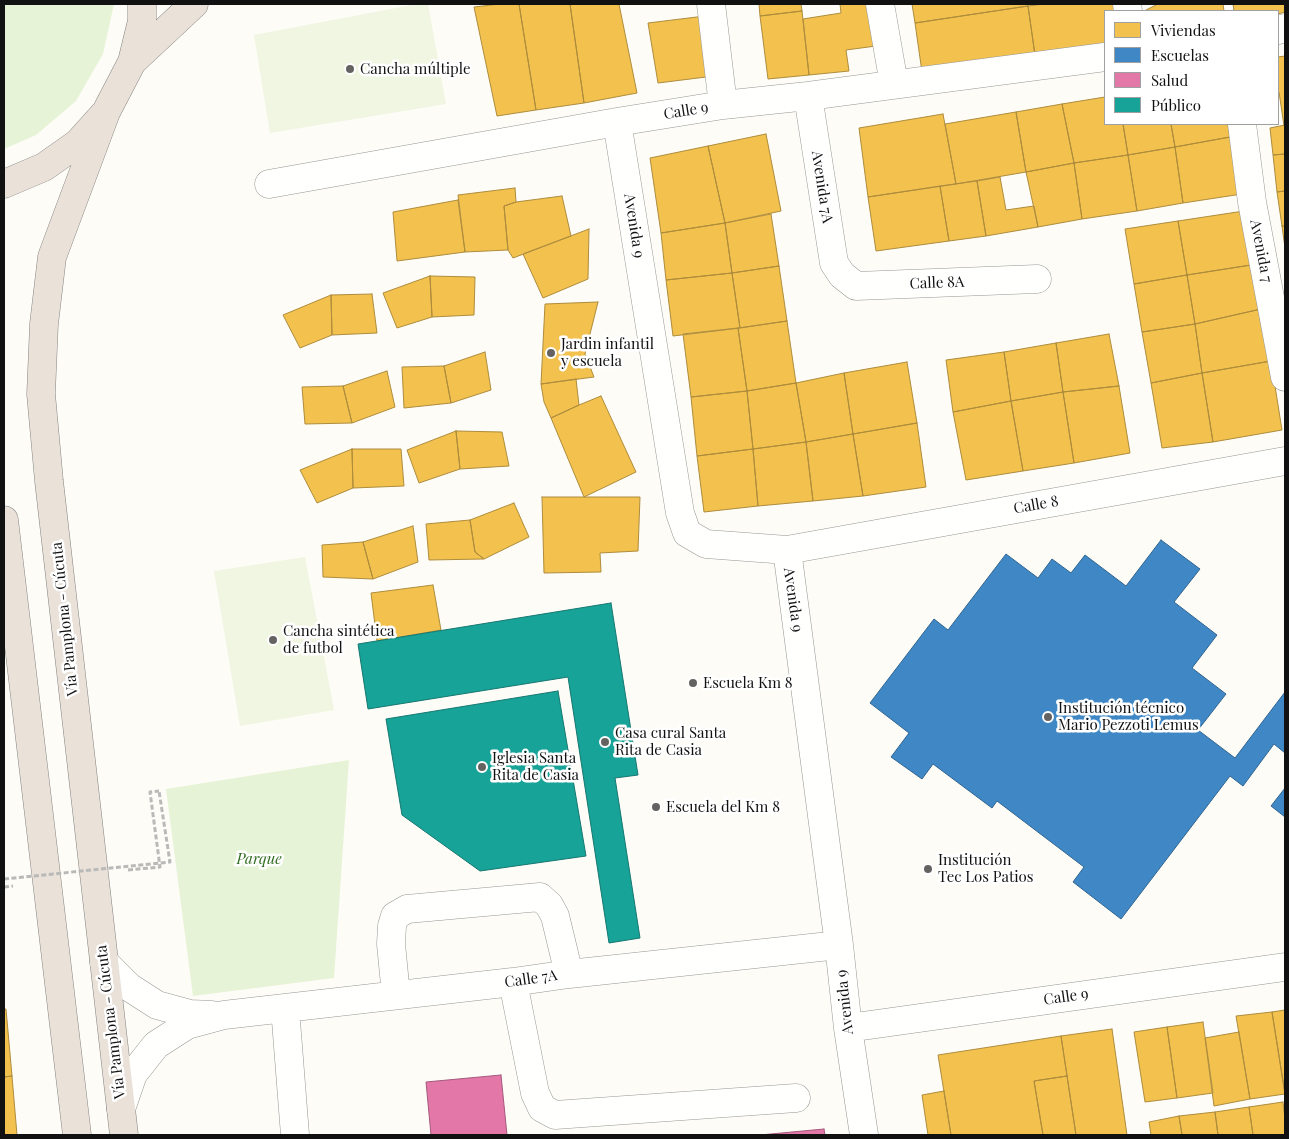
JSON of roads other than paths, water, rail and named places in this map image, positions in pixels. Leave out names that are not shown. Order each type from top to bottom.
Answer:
[{"type":"highway","points":[[4,184],[44,167],[78,143],[106,112],[132,62],[142,21],[142,4]]},
{"type":"highway","points":[[132,62],[194,4]]},
{"type":"highway","name":"Vía Pamplona - Cúcuta","points":[[106,112],[52,257],[44,324],[41,394],[49,481],[124,1135]]},
{"type":"highway","points":[[4,520],[77,1135]]},
{"type":"street","points":[[710,4],[723,105]]},
{"type":"street","points":[[880,4],[894,84]]},
{"type":"street","name":"Calle 9","points":[[269,184],[723,105],[808,96],[1104,57]]},
{"type":"street","name":"Avenida 7A","points":[[808,96],[834,263],[842,275]]},
{"type":"street","name":"Avenida 9","points":[[617,122],[680,513],[688,533],[706,544],[787,550],[839,945],[848,1028],[864,1135]]},
{"type":"street","name":"Avenida 7","points":[[1242,125],[1252,202],[1285,377]]},
{"type":"street","name":"Calle 8A","points":[[842,275],[856,286],[1036,279]]},
{"type":"street","name":"Calle 8","points":[[787,550],[1285,461]]},
{"type":"street","points":[[396,995],[391,944],[392,926],[395,916],[407,909],[540,897],[549,905],[555,916],[569,974]]},
{"type":"street","name":"Calle 7A","points":[[104,962],[129,987],[157,1005],[190,1014],[224,1015],[569,974],[839,945]]},
{"type":"street","name":"Calle 9","points":[[848,1028],[1285,967]]},
{"type":"street","points":[[513,982],[535,1093],[542,1108],[555,1114],[796,1098]]},
{"type":"street","points":[[285,1008],[295,1135]]},
{"type":"street","name":"Calle 7A","points":[[121,1109],[133,1074],[156,1045],[187,1025],[224,1015]]},
{"type":"place","name":"Cancha múltiple","points":[[350,69]]},
{"type":"place","name":"Jardin infantil y escuela","points":[[551,353]]},
{"type":"place","name":"Cancha sintética de futbol","points":[[273,640]]},
{"type":"place","name":"Escuela Km 8","points":[[693,683]]},
{"type":"place","name":"Institución técnico Mario Pezzoti Lemus","points":[[1048,717]]},
{"type":"place","name":"Casa cural Santa Rita de Casia","points":[[605,742]]},
{"type":"place","name":"Iglesia Santa Rita de Casia","points":[[482,767]]},
{"type":"place","name":"Escuela del Km 8","points":[[656,807]]},
{"type":"place","name":"Institución Tec Los Patios","points":[[928,869]]},
{"type":"park label","name":"Parque","points":[[259,859]]}]
